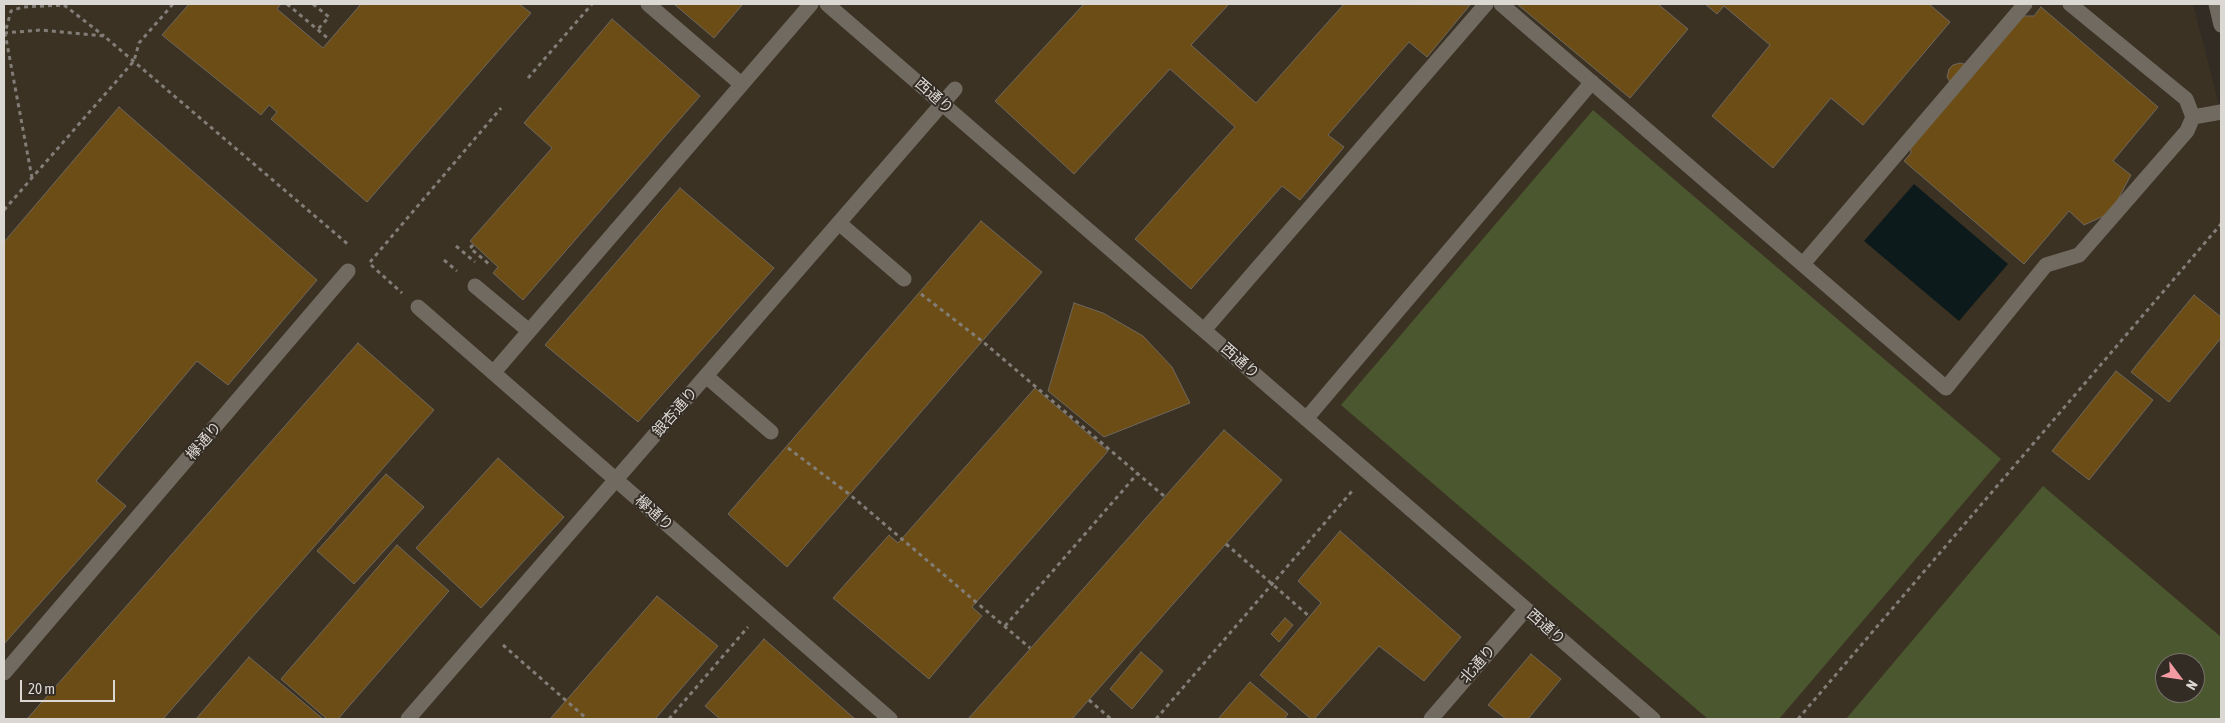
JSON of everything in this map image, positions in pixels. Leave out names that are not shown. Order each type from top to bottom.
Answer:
[{"type":"street","points":[[648,4],[741,84]]},
{"type":"street","points":[[494,372],[810,4]]},
{"type":"street","name":"西通り","points":[[827,4],[1653,719]]},
{"type":"street","points":[[1204,330],[1486,4]]},
{"type":"street","points":[[1501,4],[1946,388],[2046,265],[2079,255],[2188,131],[2192,117],[2186,99],[2070,4]]},
{"type":"street","points":[[1802,264],[2025,4]]},
{"type":"street","points":[[2216,4],[2221,24]]},
{"type":"street","points":[[1306,419],[1592,82]]},
{"type":"street","name":"銀杏通り","points":[[408,719],[955,89]]},
{"type":"street","points":[[2192,117],[2221,112]]},
{"type":"street","points":[[839,223],[904,279]]},
{"type":"street","name":"欅通り","points":[[4,673],[348,272]]},
{"type":"street","points":[[474,286],[529,331]]},
{"type":"street","name":"欅通り","points":[[413,302],[890,719]]},
{"type":"street","points":[[706,376],[771,432]]},
{"type":"street","name":"北通り","points":[[1431,719],[1526,609]]},
{"type":"path","points":[[4,210],[134,61],[139,43],[173,4]]},
{"type":"path","points":[[286,4],[330,40],[318,29],[329,17],[313,4]]},
{"type":"path","points":[[528,78],[592,4]]},
{"type":"path","points":[[32,178],[5,33],[11,11],[23,7],[64,5],[134,61],[354,250]]},
{"type":"path","points":[[5,33],[41,30],[104,36]]},
{"type":"path","points":[[348,272],[369,263],[501,108]]},
{"type":"path","points":[[1798,719],[2221,224]]},
{"type":"path","points":[[473,245],[470,248],[480,256]]},
{"type":"path","points":[[456,246],[475,262]]},
{"type":"path","points":[[369,263],[413,302]]},
{"type":"path","points":[[919,292],[982,341],[1164,496]]},
{"type":"path","points":[[786,446],[850,494],[1030,648]]},
{"type":"path","points":[[1005,626],[1138,473]]},
{"type":"path","points":[[1156,719],[1368,473]]},
{"type":"path","points":[[1226,544],[1310,617]]},
{"type":"path","points":[[668,719],[764,609]]},
{"type":"path","points":[[486,630],[587,719]]},
{"type":"path","points":[[1089,700],[1112,719]]},
{"type":"shaded area","points":[[4,4],[2193,4],[2221,113],[2221,719],[4,719]]},
{"type":"shaded area","points":[[1914,184],[2008,264],[1959,321],[1864,241]]},
{"type":"green space","points":[[1593,110],[2001,459],[1779,719],[1708,719],[1341,405]]},
{"type":"green space","points":[[2043,486],[2221,637],[2221,719],[1846,719]]},
{"type":"building","points":[[189,4],[281,4],[277,9],[323,48],[361,4],[519,4],[531,13],[367,202],[271,119],[277,112],[269,105],[261,115],[162,35]]},
{"type":"building","points":[[674,4],[743,4],[714,38]]},
{"type":"building","points":[[1084,4],[1229,4],[1191,45],[1256,103],[1344,4],[1470,5],[1427,57],[1409,42],[1328,135],[1344,147],[1300,200],[1282,186],[1191,289],[1135,239],[1235,127],[1170,69],[1074,174],[995,101]]},
{"type":"building","points":[[1517,4],[1658,4],[1688,29],[1630,98]]},
{"type":"building","points":[[1705,4],[1929,4],[1950,22],[1863,125],[1831,98],[1773,168],[1712,116],[1770,45],[1724,6],[1717,14]]},
{"type":"building","points":[[2041,7],[2158,107],[2113,161],[2131,175],[2117,201],[2106,215],[2084,225],[2069,211],[2024,264],[1904,161],[1911,153],[1909,132],[1950,82],[1947,77],[1949,69],[1953,65],[1960,63],[1968,65],[2011,16],[2034,16]]},
{"type":"building","points":[[612,19],[700,96],[523,300],[493,273],[498,267],[470,241],[552,148],[524,123]]},
{"type":"building","points":[[119,107],[317,280],[228,385],[197,361],[96,481],[126,506],[4,644],[4,242]]},
{"type":"building","points":[[680,188],[774,268],[638,422],[545,345]]},
{"type":"building","points":[[981,221],[1042,272],[787,567],[728,514]]},
{"type":"building","points":[[2194,295],[2221,317],[2221,338],[2169,402],[2131,372]]},
{"type":"building","points":[[1074,303],[1103,313],[1143,336],[1172,367],[1190,403],[1104,437],[1048,391]]},
{"type":"building","points":[[358,343],[434,410],[163,719],[27,719]]},
{"type":"building","points":[[2116,371],[2153,400],[2089,480],[2052,451]]},
{"type":"building","points":[[1035,388],[1108,451],[972,607],[982,616],[929,679],[833,598],[889,535],[898,543]]},
{"type":"building","points":[[1224,430],[1282,480],[1072,719],[968,719]]},
{"type":"building","points":[[498,458],[564,517],[481,608],[416,548]]},
{"type":"building","points":[[386,474],[424,507],[354,584],[317,551]]},
{"type":"building","points":[[1340,531],[1461,637],[1424,681],[1379,646],[1314,719],[1311,719],[1260,675],[1321,603],[1298,581]]},
{"type":"building","points":[[397,545],[449,591],[338,719],[327,719],[281,679]]},
{"type":"building","points":[[657,596],[718,646],[655,719],[550,719]]},
{"type":"building","points":[[1285,618],[1293,625],[1279,642],[1271,634]]},
{"type":"building","points":[[764,639],[855,719],[720,719],[705,706]]},
{"type":"building","points":[[1141,652],[1163,671],[1132,709],[1110,689]]},
{"type":"building","points":[[1531,654],[1561,679],[1528,719],[1506,719],[1488,705]]},
{"type":"building","points":[[249,657],[323,719],[196,719]]},
{"type":"building","points":[[1250,682],[1288,714],[1284,719],[1218,719]]}]
